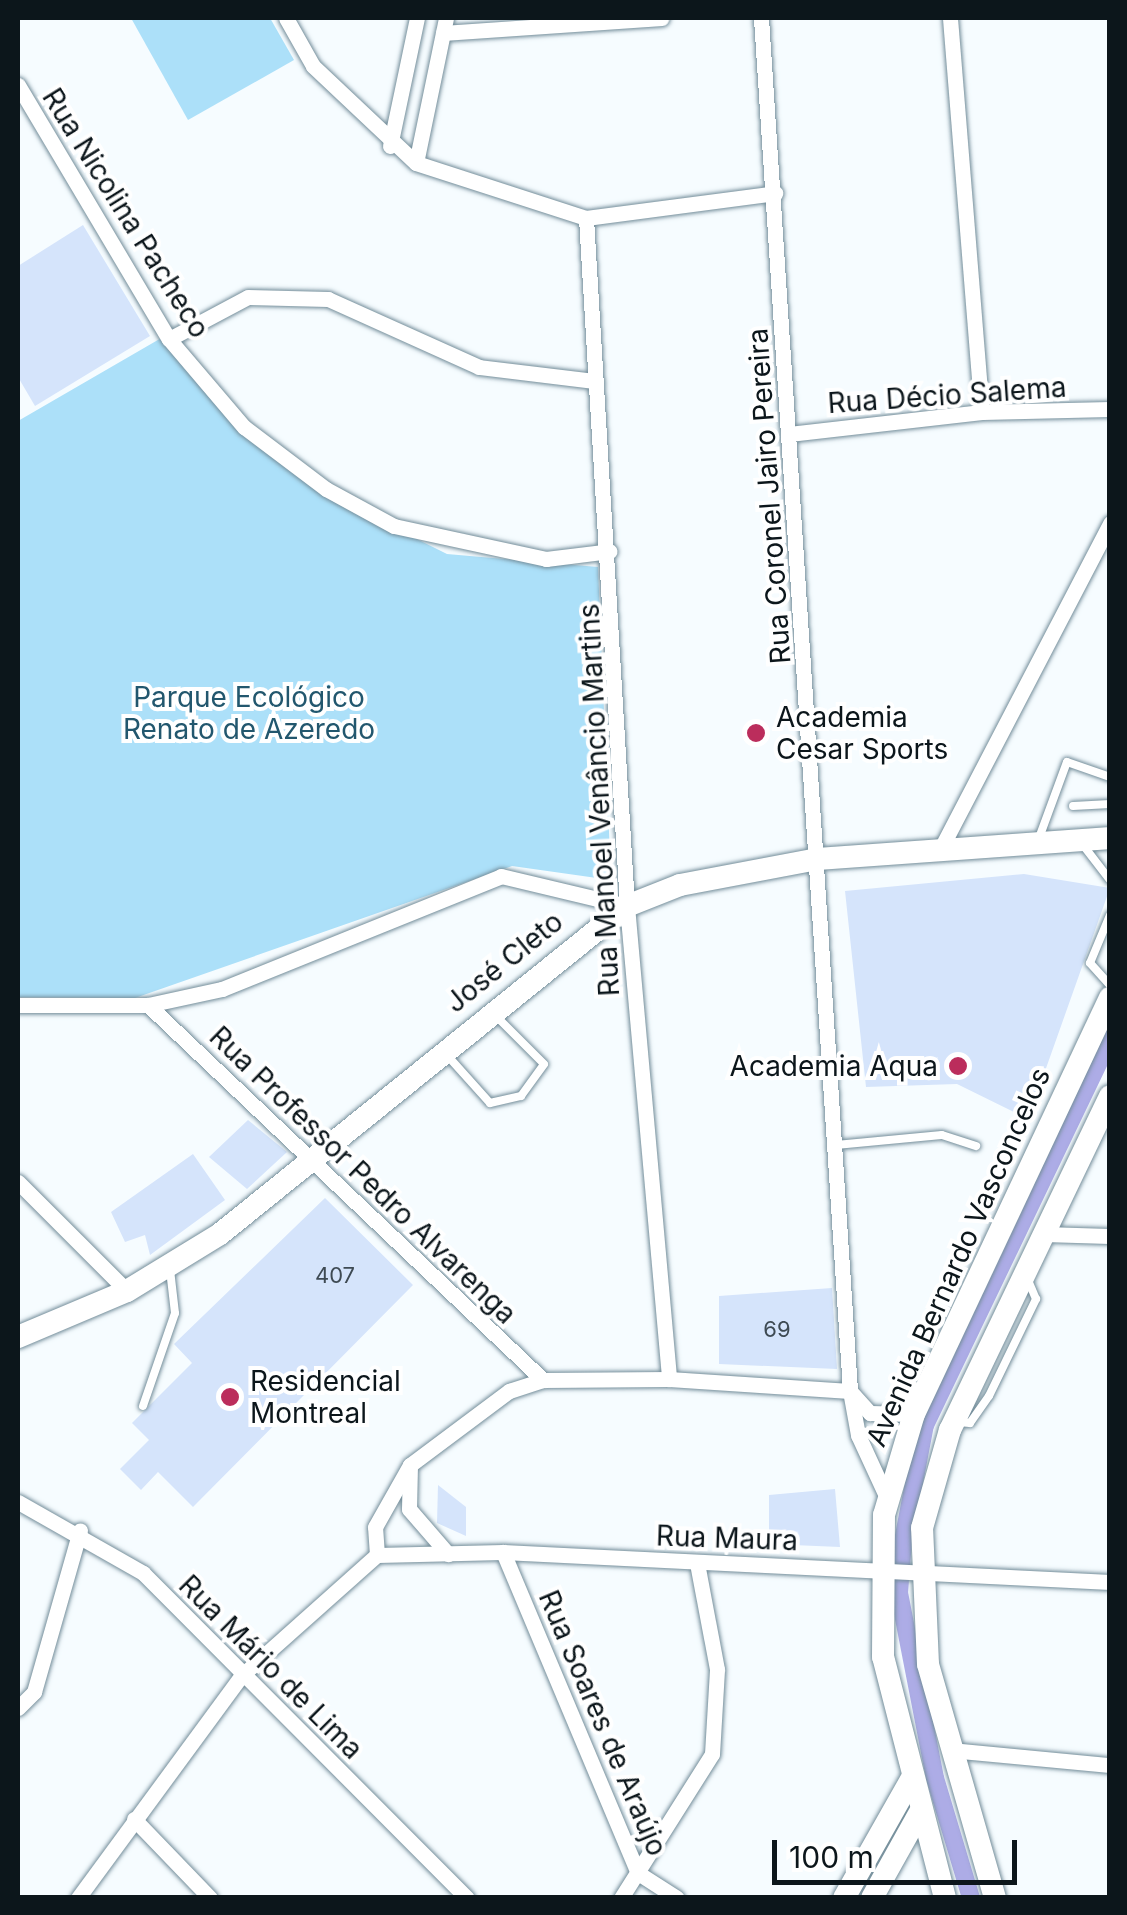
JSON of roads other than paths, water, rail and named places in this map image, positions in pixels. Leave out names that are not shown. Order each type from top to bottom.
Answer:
[{"type":"main road","name":"José Cleto","points":[[18,1337],[128,1291],[169,1266],[310,1161],[490,1010],[627,906],[680,885],[818,858],[1110,838]]},
{"type":"main road","name":"Avenida Bernardo Vasconcelos","points":[[946,1898],[920,1812],[884,1657],[879,1568],[888,1498],[914,1414],[1110,998]]},
{"type":"main road","points":[[995,1898],[950,1750],[919,1570],[930,1492],[954,1422],[996,1357],[1024,1274],[1110,1096]]},
{"type":"main road","points":[[844,1898],[912,1778]]},
{"type":"main road","points":[[872,1898],[920,1812]]},
{"type":"street","points":[[286,18],[312,66],[390,146],[416,163],[586,218],[776,194]]},
{"type":"street","points":[[390,146],[417,18]]},
{"type":"street","points":[[416,163],[444,25],[661,18]]},
{"type":"street","name":"Rua Coronel Jairo Pereira","points":[[761,18],[776,194],[850,1392],[858,1434],[888,1498]]},
{"type":"street","points":[[950,18],[982,412]]},
{"type":"street","name":"Rua Nicolina Pacheco","points":[[18,85],[169,339],[244,427],[326,489],[394,526],[546,559],[610,551]]},
{"type":"street","points":[[18,119],[32,109]]},
{"type":"street","name":"Rua Manoel Venâncio Martins","points":[[586,218],[610,551],[627,906],[669,1380]]},
{"type":"street","points":[[169,339],[248,296],[328,300],[479,368],[595,381]]},
{"type":"street","name":"Rua Décio Salema","points":[[789,434],[982,412],[1110,409]]},
{"type":"street","points":[[940,850],[1110,523]]},
{"type":"street","points":[[18,1005],[148,1005],[222,989],[500,876],[627,906]]},
{"type":"street","name":"Rua Professor Pedro Alvarenga","points":[[148,1005],[543,1380]]},
{"type":"street","points":[[18,1182],[128,1291]]},
{"type":"street","points":[[1043,1234],[1110,1236]]},
{"type":"street","points":[[78,1898],[241,1676],[377,1555],[384,1502],[410,1465],[479,1407],[543,1380],[669,1380],[850,1392],[870,1413],[914,1414]]},
{"type":"street","points":[[410,1465],[409,1509],[448,1554]]},
{"type":"street","name":"Rua Mário de Lima","points":[[18,1502],[80,1530],[142,1573],[241,1676],[468,1898]]},
{"type":"street","points":[[18,1708],[34,1692],[80,1530]]},
{"type":"street","name":"Rua Maura","points":[[377,1555],[503,1552],[1110,1582]]},
{"type":"street","name":"Rua Soares de Araújo","points":[[503,1552],[638,1873],[677,1898]]},
{"type":"street","points":[[621,1898],[712,1754],[717,1669],[696,1563]]},
{"type":"street","points":[[950,1750],[1110,1765]]},
{"type":"street","points":[[134,1819],[210,1898]]},
{"type":"lane","points":[[1038,843],[1067,762],[1110,777]]},
{"type":"lane","points":[[1073,806],[1110,804]]},
{"type":"lane","points":[[1080,840],[1110,880]]},
{"type":"lane","points":[[1110,915],[1090,963],[1110,985]]},
{"type":"lane","points":[[443,1050],[490,1103],[503,1106],[539,1080],[544,1064],[490,1010]]},
{"type":"lane","points":[[836,1145],[942,1134],[976,1146]]},
{"type":"lane","points":[[144,1406],[175,1313],[169,1266]]},
{"type":"waterway","points":[[971,1898],[935,1778],[899,1593],[903,1541],[925,1425],[1110,1039]]},
{"type":"place","name":"Academia Cesar Sports","points":[[756,733]]},
{"type":"place","name":"Academia Aqua","points":[[958,1066]]},
{"type":"place","name":"Residencial Montreal","points":[[230,1397]]},
{"type":"park label","name":"Parque Ecológico Renato de Azeredo","points":[[249,713]]}]
